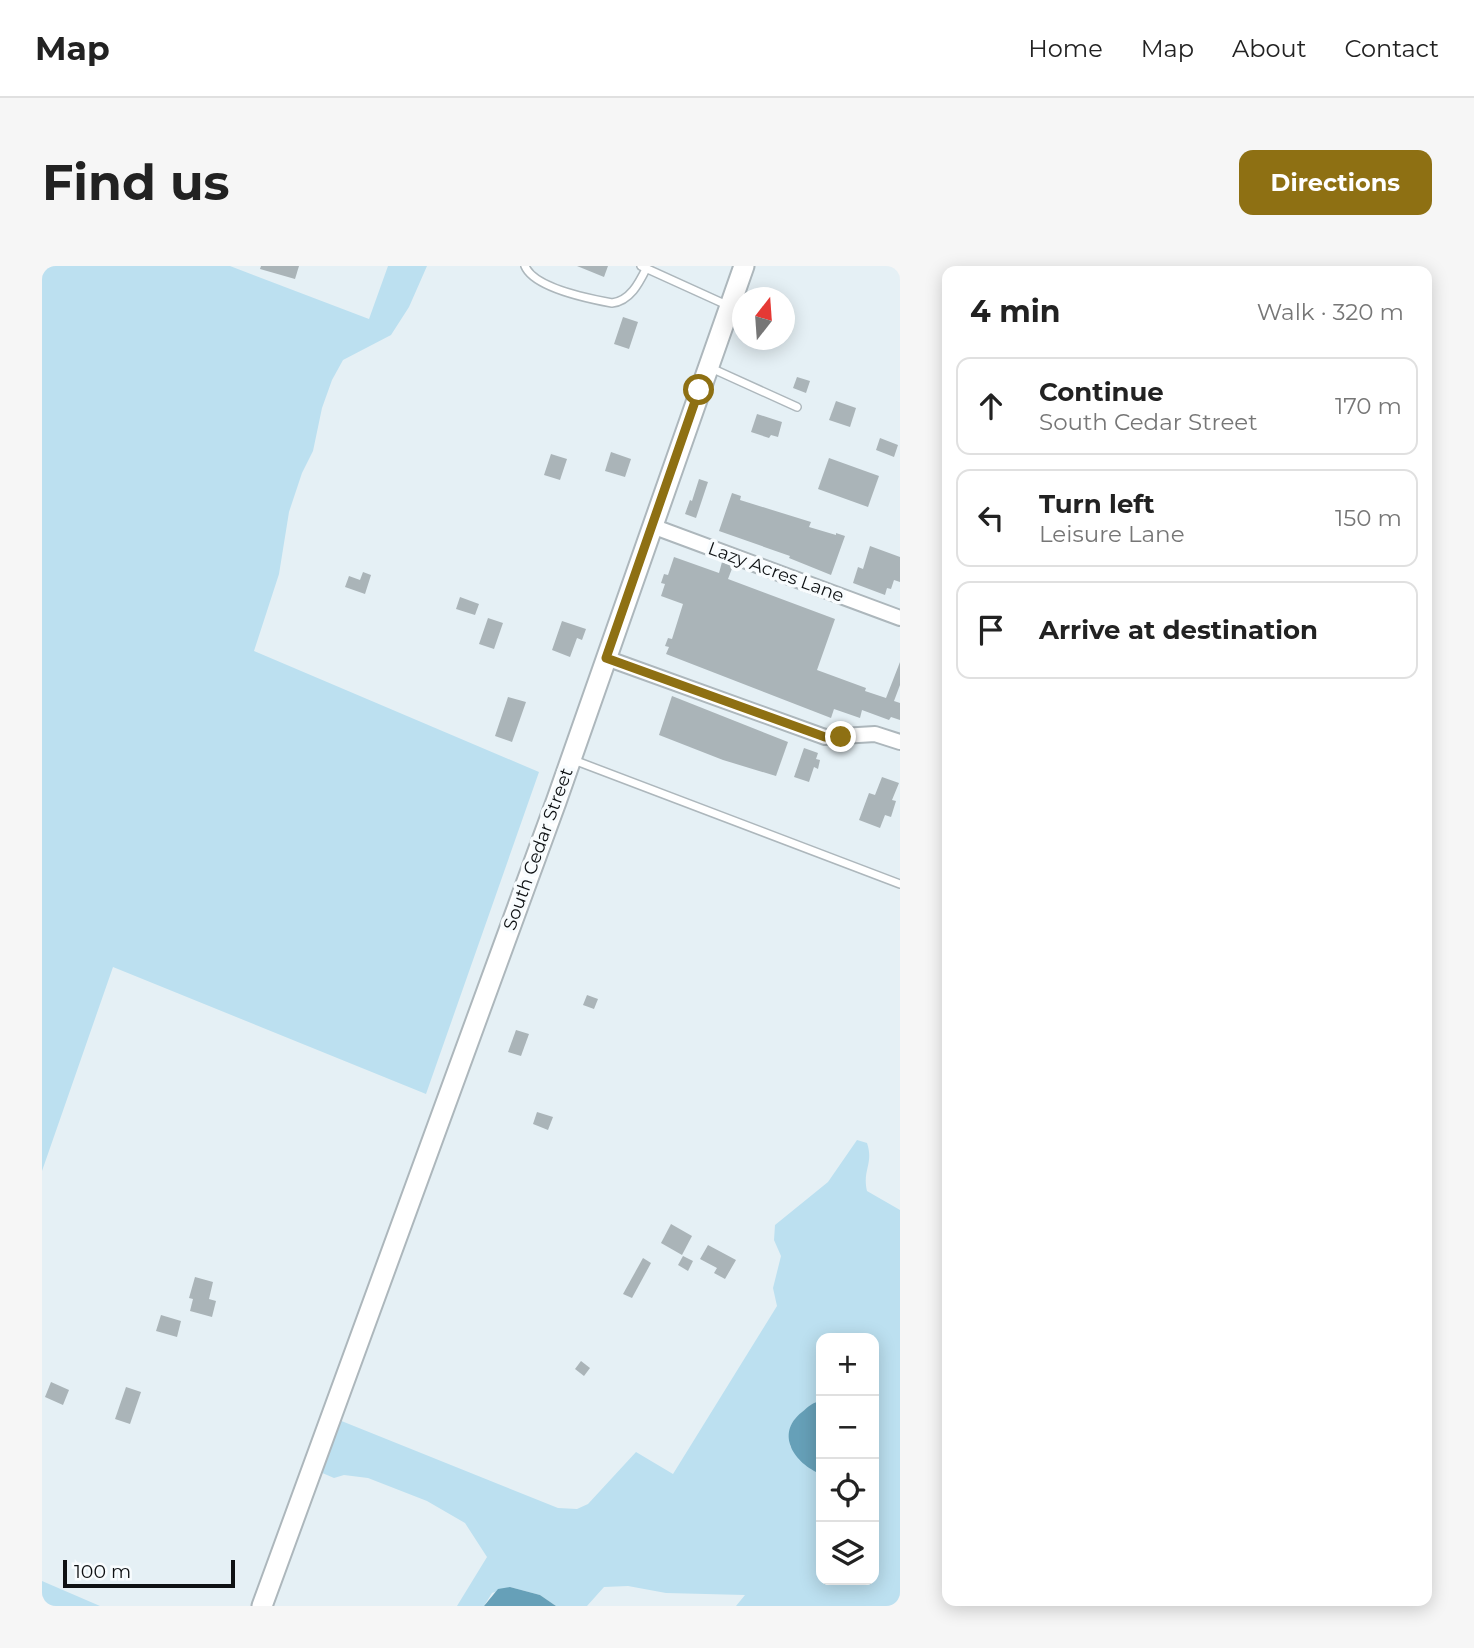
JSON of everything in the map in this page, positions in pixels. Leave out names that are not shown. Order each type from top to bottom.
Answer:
[{"type":"main road","name":"South Cedar Street","points":[[262,1606],[570,759],[744,266]]},
{"type":"street","name":"Lazy Acres Lane","points":[[652,526],[900,618]]},
{"type":"street","points":[[606,658],[825,737],[875,734],[900,741]]},
{"type":"lane","points":[[525,266],[530,275],[547,284],[612,303],[618,303],[628,296],[643,268],[730,306]]},
{"type":"lane","points":[[708,366],[797,407]]},
{"type":"lane","points":[[570,759],[900,884]]},
{"type":"shaded area","points":[[42,266],[230,266],[369,319],[388,266],[427,266],[409,307],[391,335],[343,360],[332,380],[322,408],[313,451],[302,473],[289,512],[279,574],[254,651],[539,772],[426,1094],[113,967],[42,1171]]},
{"type":"shaded area","points":[[857,1140],[867,1143],[869,1150],[867,1191],[900,1210],[900,1606],[736,1606],[745,1595],[666,1593],[628,1586],[604,1587],[587,1606],[556,1606],[540,1595],[510,1587],[492,1593],[484,1606],[457,1606],[487,1557],[465,1523],[427,1501],[368,1478],[344,1475],[334,1478],[320,1472],[339,1420],[558,1508],[577,1509],[588,1504],[636,1452],[673,1474],[777,1306],[773,1288],[781,1256],[774,1240],[775,1225],[828,1182]]},
{"type":"shaded area","points":[[816,1402],[816,1471],[796,1456],[789,1439],[794,1421]]},
{"type":"shaded area","points":[[42,1581],[100,1606],[42,1606]]},
{"type":"shaded area","points":[[510,1587],[540,1595],[556,1606],[484,1606],[498,1589]]},
{"type":"building","points":[[261,266],[299,266],[295,279],[260,269]]},
{"type":"building","points":[[577,266],[608,266],[604,277]]},
{"type":"building","points":[[623,317],[638,322],[629,349],[614,344]]},
{"type":"building","points":[[797,377],[810,381],[806,393],[793,388]]},
{"type":"building","points":[[836,401],[856,408],[850,427],[829,420]]},
{"type":"building","points":[[757,414],[782,422],[778,437],[771,435],[769,438],[751,432]]},
{"type":"building","points":[[880,438],[898,445],[894,457],[876,450]]},
{"type":"building","points":[[611,452],[631,459],[625,477],[605,471]]},
{"type":"building","points":[[551,454],[567,459],[560,480],[544,475]]},
{"type":"building","points":[[829,458],[879,476],[868,507],[818,489]]},
{"type":"building","points":[[699,479],[708,482],[696,518],[685,514]]},
{"type":"building","points":[[732,493],[741,496],[740,500],[811,522],[809,527],[845,536],[831,575],[789,558],[790,556],[719,531]]},
{"type":"building","points":[[870,546],[900,557],[900,582],[894,580],[885,595],[853,583],[858,567],[863,569]]},
{"type":"building","points":[[674,557],[719,573],[722,562],[733,566],[728,579],[835,619],[817,670],[886,698],[900,662],[900,685],[894,701],[900,703],[900,720],[891,717],[889,720],[862,710],[860,718],[834,709],[831,718],[666,654],[669,647],[665,646],[668,638],[672,639],[683,604],[661,596],[665,584],[661,583],[664,574],[668,575]]},
{"type":"building","points":[[363,572],[371,575],[365,594],[345,587],[349,576],[360,580]]},
{"type":"building","points":[[460,597],[479,604],[475,615],[456,609]]},
{"type":"building","points":[[488,618],[503,623],[494,649],[479,644]]},
{"type":"building","points":[[562,621],[586,629],[582,640],[577,638],[570,657],[552,650]]},
{"type":"building","points":[[672,696],[788,742],[776,776],[723,760],[659,735]]},
{"type":"building","points":[[508,697],[526,702],[512,742],[495,736]]},
{"type":"building","points":[[804,748],[818,753],[816,759],[820,760],[818,769],[814,767],[809,782],[794,777]]},
{"type":"building","points":[[882,777],[899,783],[892,800],[896,801],[891,817],[885,815],[880,828],[859,820],[869,793],[875,795]]},
{"type":"building","points":[[587,995],[598,999],[594,1009],[583,1005]]},
{"type":"building","points":[[516,1030],[529,1034],[521,1056],[508,1052]]},
{"type":"building","points":[[537,1112],[553,1117],[548,1130],[533,1124]]},
{"type":"building","points":[[671,1224],[692,1236],[682,1255],[661,1243]]},
{"type":"building","points":[[708,1245],[736,1260],[725,1279],[714,1273],[717,1268],[700,1259]]},
{"type":"building","points":[[683,1256],[693,1261],[688,1271],[678,1265]]},
{"type":"building","points":[[643,1258],[651,1263],[632,1298],[623,1294]]},
{"type":"building","points":[[195,1277],[213,1282],[209,1299],[216,1301],[212,1317],[190,1311],[193,1299],[189,1298]]},
{"type":"building","points":[[161,1315],[181,1321],[177,1337],[156,1331]]},
{"type":"building","points":[[581,1361],[590,1368],[584,1376],[575,1369]]},
{"type":"building","points":[[51,1382],[69,1390],[63,1405],[45,1397]]},
{"type":"building","points":[[126,1387],[141,1392],[130,1424],[115,1419]]},
{"type":"route","points":[[699,390],[606,658],[825,737],[841,737]]}]
